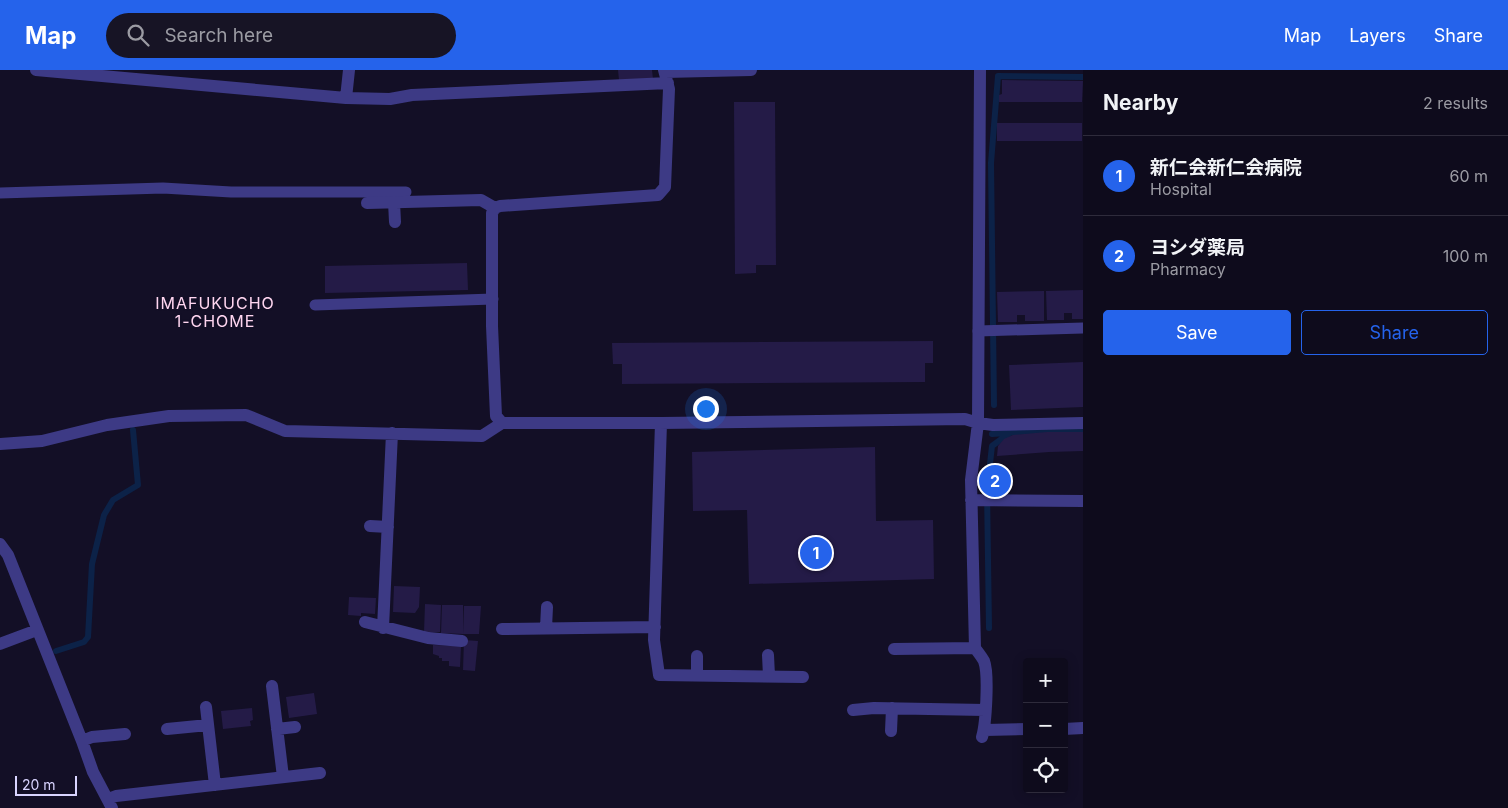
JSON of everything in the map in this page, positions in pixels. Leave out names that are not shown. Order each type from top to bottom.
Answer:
[{"type":"street","points":[[36,70],[152,75],[346,98],[390,99],[412,95],[751,70]]},
{"type":"street","points":[[346,98],[349,70]]},
{"type":"street","points":[[980,70],[988,331],[971,480],[981,500],[975,648],[985,662],[987,696],[983,734],[1023,729]]},
{"type":"street","points":[[367,203],[480,200],[494,208],[658,195],[665,187],[666,75]]},
{"type":"street","points":[[394,202],[395,222]]},
{"type":"street","points":[[494,208],[492,213],[492,326],[496,416],[502,423]]},
{"type":"street","points":[[0,444],[42,441],[107,425],[169,416],[246,415],[285,431],[482,436],[502,423],[661,424],[965,419],[978,424],[993,425],[1083,422]]},
{"type":"street","points":[[661,424],[654,640],[659,675],[697,674],[803,677]]},
{"type":"street","points":[[383,628],[392,433]]},
{"type":"street","points":[[981,500],[1083,501]]},
{"type":"street","points":[[370,526],[388,527]]},
{"type":"street","points":[[0,544],[8,556],[93,772],[110,804],[116,796],[320,773]]},
{"type":"street","points":[[546,608],[546,628]]},
{"type":"street","points":[[365,622],[428,638],[462,640]]},
{"type":"street","points":[[502,629],[655,628]]},
{"type":"street","points":[[0,644],[38,630]]},
{"type":"street","points":[[894,648],[975,648]]},
{"type":"street","points":[[768,655],[768,676]]},
{"type":"street","points":[[697,656],[697,674]]},
{"type":"street","points":[[272,686],[283,777]]},
{"type":"street","points":[[206,707],[215,785]]},
{"type":"street","points":[[853,710],[892,708],[985,710]]},
{"type":"street","points":[[891,730],[892,708]]},
{"type":"street","points":[[167,729],[208,725]]},
{"type":"street","points":[[277,729],[295,727]]},
{"type":"street","points":[[1068,728],[1083,728]]},
{"type":"street","points":[[82,741],[92,737],[125,734]]},
{"type":"lane","points":[[0,193],[163,188],[231,192],[406,192]]},
{"type":"lane","points":[[315,305],[493,299]]},
{"type":"lane","points":[[988,331],[1083,328]]},
{"type":"building","points":[[618,70],[652,70],[653,79],[619,80]]},
{"type":"building","points":[[1002,80],[1083,81],[1082,102],[999,102],[999,95],[1002,94]]},
{"type":"building","points":[[734,102],[775,102],[776,265],[756,265],[756,273],[735,274]]},
{"type":"building","points":[[997,123],[1082,123],[1082,141],[997,141]]},
{"type":"building","points":[[467,263],[468,290],[325,293],[325,266]]},
{"type":"building","points":[[1083,290],[1083,319],[1072,319],[1072,313],[1064,313],[1064,320],[1047,320],[1046,291]]},
{"type":"building","points":[[1044,291],[1044,321],[1025,321],[1025,315],[1017,315],[1017,322],[998,322],[997,292]]},
{"type":"building","points":[[933,341],[933,363],[925,363],[925,382],[622,384],[622,364],[613,364],[612,343]]},
{"type":"building","points":[[1083,362],[1083,407],[1011,410],[1009,365]]},
{"type":"building","points":[[1047,432],[1083,432],[1083,451],[997,456],[998,446],[1004,439],[1013,435]]},
{"type":"building","points":[[875,447],[876,521],[933,520],[934,579],[749,584],[747,510],[693,511],[692,452]]},
{"type":"building","points":[[394,586],[420,587],[419,607],[415,613],[393,612]]},
{"type":"building","points":[[349,597],[376,598],[375,614],[361,613],[361,616],[348,615]]},
{"type":"building","points":[[425,604],[441,605],[440,632],[424,632]]},
{"type":"building","points":[[442,605],[463,605],[463,634],[441,633]]},
{"type":"building","points":[[464,606],[481,606],[479,634],[463,634]]},
{"type":"building","points":[[464,640],[478,641],[475,671],[463,670]]},
{"type":"building","points":[[433,645],[461,646],[460,667],[449,666],[449,661],[442,661],[442,658],[433,654]]},
{"type":"building","points":[[314,693],[317,714],[289,718],[286,697]]},
{"type":"building","points":[[252,708],[253,720],[250,721],[251,726],[223,729],[221,711]]},
{"type":"waterway","points":[[994,405],[991,163],[998,76],[1083,77]]},
{"type":"waterway","points":[[56,651],[84,642],[88,637],[92,564],[104,515],[113,500],[138,485],[133,430]]},
{"type":"waterway","points":[[992,434],[1048,430],[1083,430]]},
{"type":"waterway","points":[[989,628],[987,490],[992,446],[1011,432]]},
{"type":"place","name":"ヨシダ薬局","points":[[995,481]]},
{"type":"place","name":"新仁会新仁会病院","points":[[816,553]]},
{"type":"district","name":"IMAFUKUCHO 1-CHOME","points":[[215,312]]}]
